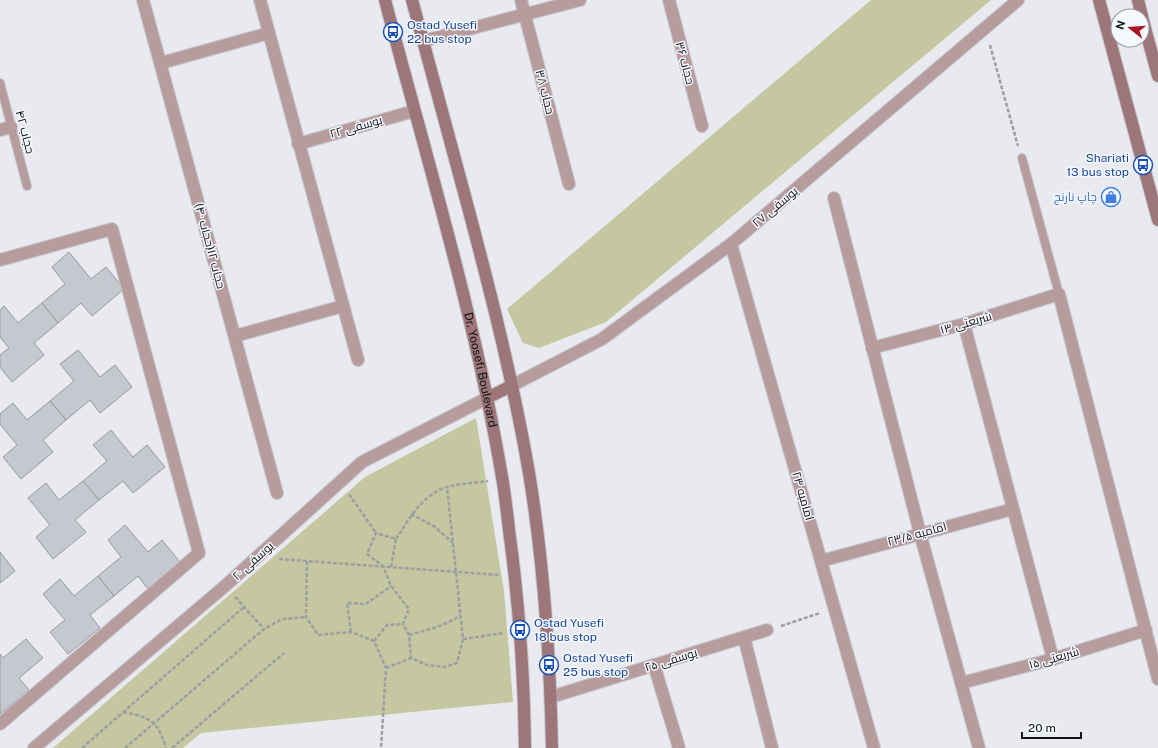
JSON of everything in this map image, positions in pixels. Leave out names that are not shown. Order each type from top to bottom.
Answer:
[{"type":"street","name":"حجاب ۱۲(حجاب ۴۰)","points":[[143,0],[277,493]]},
{"type":"street","points":[[260,0],[358,360]]},
{"type":"street","name":"Dr. Yoosefi Boulevard","points":[[385,0],[469,318],[487,398],[502,478],[515,576],[520,630],[525,748]]},
{"type":"street","points":[[412,0],[495,312],[512,386],[529,474],[542,578],[551,697],[552,748]]},
{"type":"street","name":"حجاب ۳۸","points":[[521,0],[569,184]]},
{"type":"street","points":[[423,41],[580,0]]},
{"type":"street","name":"حجاب ۳۶","points":[[669,0],[702,126]]},
{"type":"street","name":"یوسفی ۲۷","points":[[512,386],[602,339],[731,244],[1018,0]]},
{"type":"street","points":[[1098,0],[1158,220]]},
{"type":"street","points":[[161,63],[269,33]]},
{"type":"street","points":[[1150,41],[1155,57],[1158,76]]},
{"type":"street","name":"یوسفی ۲۲","points":[[298,144],[414,110]]},
{"type":"street","points":[[834,198],[920,533],[979,748]]},
{"type":"street","points":[[0,260],[112,229],[200,553],[0,724]]},
{"type":"street","name":"امامیه ۲۳","points":[[731,244],[874,748]]},
{"type":"street","points":[[1059,294],[1158,679]]},
{"type":"street","name":"شریعتی ۱۳","points":[[872,348],[964,324],[1059,294]]},
{"type":"street","points":[[235,336],[343,306]]},
{"type":"street","points":[[964,324],[1053,659]]},
{"type":"street","points":[[487,398],[512,386]]},
{"type":"street","name":"یوسفی ۲۰","points":[[34,748],[225,586],[362,462],[487,398]]},
{"type":"street","name":"امامیه ۲۳/۵","points":[[821,560],[1013,509]]},
{"type":"street","name":"یوسفی ۲۵","points":[[551,697],[767,630]]},
{"type":"street","name":"شریعتی ۱۵","points":[[961,683],[1053,659],[1146,630]]},
{"type":"street","points":[[744,637],[772,748]]},
{"type":"street","points":[[654,665],[679,748]]},
{"type":"lane","name":"حجاب ۴۲","points":[[0,83],[6,128],[27,186]]},
{"type":"lane","points":[[1022,158],[1059,294]]},
{"type":"path","points":[[985,28],[1022,158]]},
{"type":"path","points":[[391,567],[396,539],[411,514],[426,498],[447,487],[502,478]]},
{"type":"path","points":[[340,481],[376,533],[396,539]]},
{"type":"path","points":[[386,668],[411,658],[426,665],[445,667],[458,663],[463,639],[447,487]]},
{"type":"path","points":[[411,514],[435,527],[453,543]]},
{"type":"path","points":[[376,533],[367,554],[383,566],[391,586],[409,609],[403,624]]},
{"type":"path","points":[[256,557],[515,576]]},
{"type":"path","points":[[307,561],[306,617],[318,635],[351,632],[374,641],[386,668],[381,748]]},
{"type":"path","points":[[225,586],[264,629]]},
{"type":"path","points":[[351,632],[347,603],[366,604],[391,586]]},
{"type":"path","points":[[84,747],[244,606]]},
{"type":"path","points":[[767,630],[834,608]]},
{"type":"path","points":[[409,635],[429,630],[452,621],[461,615]]},
{"type":"path","points":[[125,748],[264,629],[282,619],[306,617]]},
{"type":"path","points":[[374,641],[387,624],[403,624]]},
{"type":"path","points":[[403,624],[409,635],[411,658]]},
{"type":"path","points":[[463,639],[520,630]]},
{"type":"path","points":[[172,748],[284,653]]},
{"type":"path","points":[[123,712],[140,716],[154,723],[162,736],[166,748]]},
{"type":"green space","points":[[871,0],[991,0],[606,322],[539,348],[523,343],[507,309]]},
{"type":"green space","points":[[476,418],[504,591],[513,702],[201,733],[183,748],[53,748],[365,477]]},
{"type":"building","points":[[69,252],[91,279],[106,267],[124,289],[92,316],[81,303],[58,323],[42,303],[65,284],[52,267]]},
{"type":"building","points":[[42,303],[58,323],[34,343],[44,355],[12,382],[0,367],[0,355],[9,348],[0,337],[0,310],[4,306],[18,323]]},
{"type":"building","points":[[78,350],[100,377],[115,365],[132,387],[100,413],[90,400],[66,420],[50,401],[74,381],[60,364]]},
{"type":"building","points":[[50,401],[66,420],[43,440],[53,452],[21,479],[3,457],[17,445],[0,424],[0,414],[13,403],[27,420]]},
{"type":"building","points":[[111,430],[133,457],[147,445],[165,467],[133,493],[123,481],[99,500],[83,481],[107,461],[93,445]]},
{"type":"building","points":[[83,481],[99,500],[75,520],[86,532],[53,559],[36,537],[50,525],[28,498],[46,483],[59,500]]},
{"type":"building","points":[[125,525],[148,552],[162,540],[180,562],[148,589],[138,576],[114,596],[98,576],[121,557],[108,540]]},
{"type":"building","points":[[0,552],[15,571],[0,583]]},
{"type":"building","points":[[98,576],[114,596],[90,615],[100,628],[68,654],[50,632],[65,620],[43,594],[60,579],[74,596]]},
{"type":"building","points":[[26,639],[43,658],[19,678],[29,690],[0,714],[0,654],[3,658]]},
{"type":"place","name":"Ostad Yusefi 22 bus stop","points":[[393,32]]},
{"type":"place","name":"Shariati 13 bus stop","points":[[1143,165]]},
{"type":"place","name":"چاپ نارنج","points":[[1111,197]]},
{"type":"place","name":"Ostad Yusefi 18 bus stop","points":[[520,630]]},
{"type":"place","name":"Ostad Yusefi 25 bus stop","points":[[549,665]]}]
